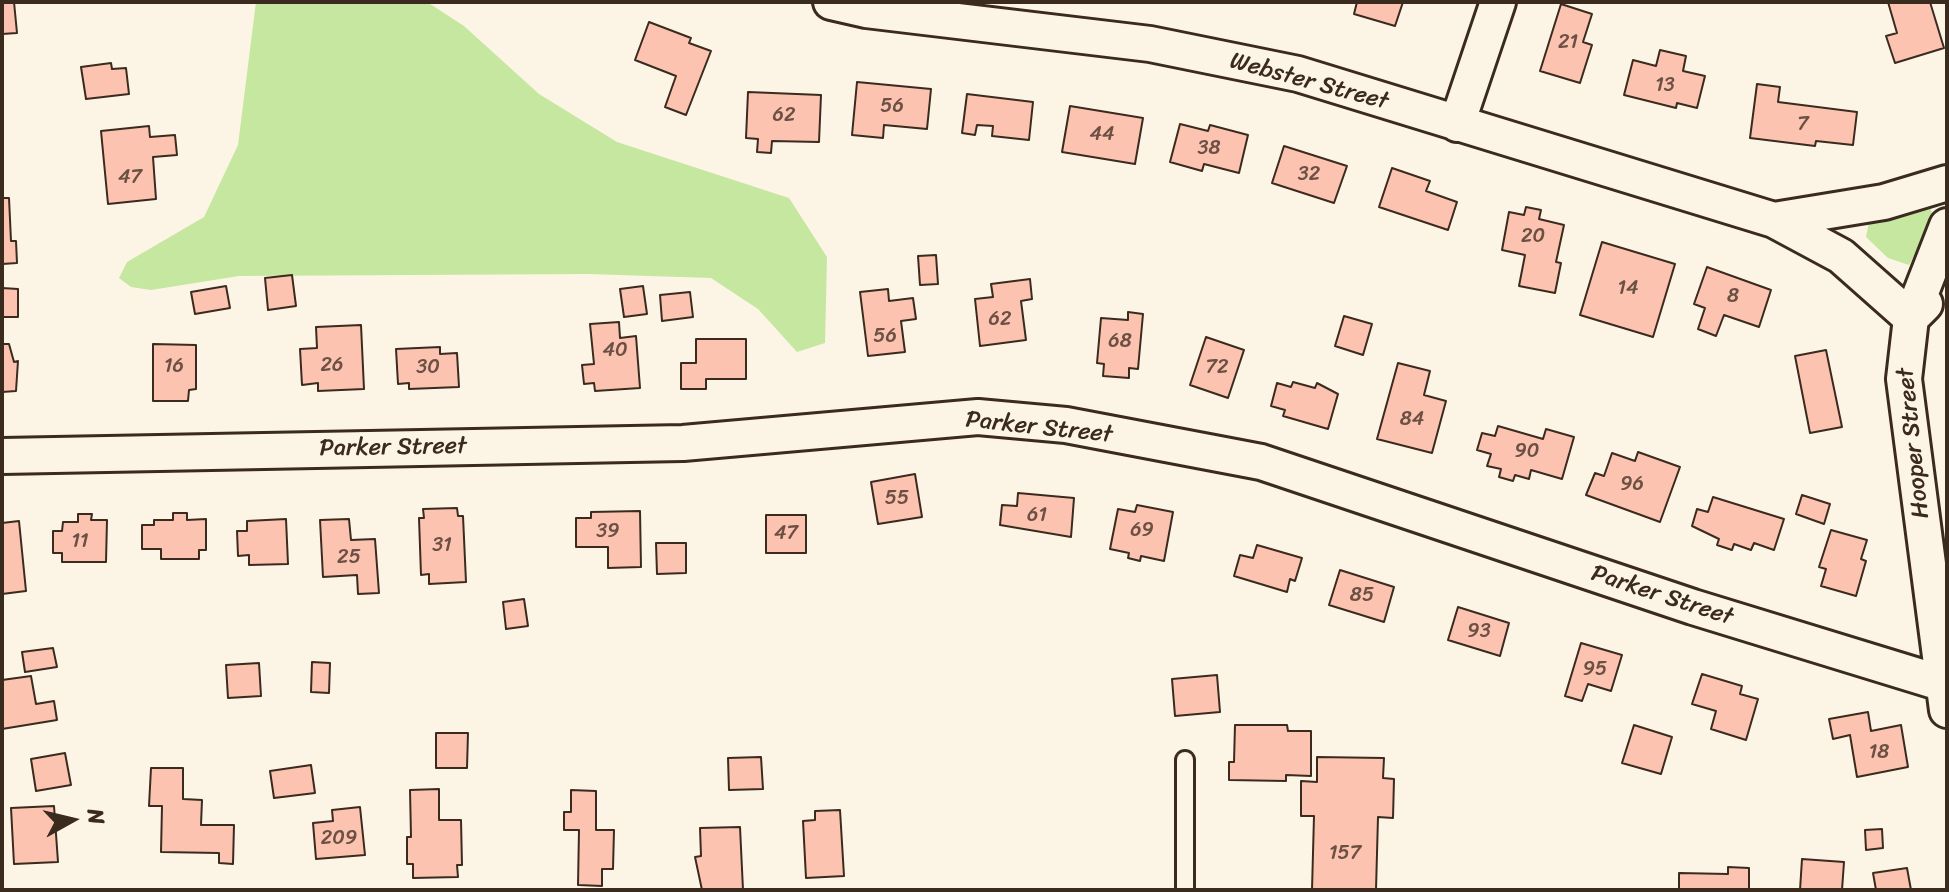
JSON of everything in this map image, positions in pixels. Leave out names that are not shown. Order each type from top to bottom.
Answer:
[{"type":"street","name":"Webster Street","points":[[831,2],[866,10],[1150,44],[1298,74],[1774,220],[1841,256],[1911,318]]},
{"type":"street","points":[[1457,124],[1498,2]]},
{"type":"street","name":"Webster Street","points":[[1774,220],[1884,202],[1947,183]]},
{"type":"street","name":"Hooper Street","points":[[1945,697],[1906,395],[1906,349],[1911,318],[1947,226]]},
{"type":"street","points":[[1911,318],[1947,284]]},
{"type":"street","name":"Parker Street","points":[[2,456],[683,443],[978,417],[1066,425],[1261,462],[1693,607],[1945,697]]},
{"type":"lane","points":[[1185,760],[1185,890]]},
{"type":"green space","points":[[256,2],[427,2],[464,26],[539,94],[617,142],[789,198],[827,257],[825,343],[797,352],[758,309],[711,278],[588,274],[239,276],[151,290],[131,287],[119,278],[127,262],[204,217],[238,145]]},
{"type":"green space","points":[[1929,205],[1934,218],[1909,265],[1888,258],[1866,237],[1869,222]]},
{"type":"building","points":[[2,2],[14,2],[17,33],[2,34]]},
{"type":"building","points":[[1357,2],[1403,2],[1395,26],[1354,14]]},
{"type":"building","points":[[1888,2],[1930,2],[1944,48],[1895,63],[1886,36],[1897,33]]},
{"type":"building","points":[[1561,4],[1592,14],[1583,42],[1592,45],[1580,83],[1540,71]]},
{"type":"building","points":[[649,22],[691,38],[689,43],[711,51],[686,115],[665,107],[676,76],[635,60]]},
{"type":"building","points":[[1660,50],[1686,56],[1683,71],[1705,76],[1697,108],[1677,103],[1676,108],[1624,95],[1633,60],[1656,66]]},
{"type":"building","points":[[111,63],[112,69],[126,68],[129,94],[86,99],[81,67]]},
{"type":"building","points":[[857,82],[931,89],[927,129],[884,125],[883,138],[852,135]]},
{"type":"building","points":[[1757,84],[1780,87],[1778,102],[1857,112],[1853,145],[1816,141],[1815,146],[1750,138]]},
{"type":"building","points":[[748,92],[821,95],[819,142],[772,141],[771,153],[757,152],[758,139],[746,138]]},
{"type":"building","points":[[967,94],[1033,102],[1029,140],[992,136],[993,126],[977,125],[975,135],[962,133]]},
{"type":"building","points":[[1070,106],[1143,118],[1135,164],[1062,152]]},
{"type":"building","points":[[1180,124],[1208,131],[1210,125],[1248,135],[1239,173],[1204,164],[1202,171],[1170,162]]},
{"type":"building","points":[[149,126],[150,137],[175,135],[177,155],[153,157],[156,199],[108,204],[101,131]]},
{"type":"building","points":[[1284,146],[1347,166],[1334,203],[1272,183]]},
{"type":"building","points":[[1392,168],[1430,181],[1426,191],[1457,202],[1448,230],[1379,207]]},
{"type":"building","points":[[2,198],[9,198],[11,241],[16,241],[17,263],[2,264]]},
{"type":"building","points":[[1526,207],[1541,210],[1539,219],[1564,225],[1556,262],[1561,263],[1555,293],[1519,286],[1525,255],[1502,250],[1509,212],[1524,215]]},
{"type":"building","points":[[1602,242],[1675,264],[1653,337],[1580,315]]},
{"type":"building","points":[[936,255],[938,284],[920,285],[918,256]]},
{"type":"building","points":[[1707,267],[1771,290],[1759,327],[1724,315],[1716,336],[1698,329],[1705,308],[1694,304]]},
{"type":"building","points":[[292,275],[296,306],[268,310],[265,278]]},
{"type":"building","points":[[1030,279],[1032,299],[1021,301],[1026,340],[980,346],[975,299],[993,297],[991,284]]},
{"type":"building","points":[[226,286],[230,308],[195,314],[191,292]]},
{"type":"building","points":[[643,286],[647,314],[624,317],[620,289]]},
{"type":"building","points":[[2,288],[18,289],[18,317],[2,317]]},
{"type":"building","points":[[888,289],[889,301],[913,298],[916,319],[901,321],[905,352],[868,356],[860,292]]},
{"type":"building","points":[[690,292],[693,317],[662,321],[660,295]]},
{"type":"building","points":[[1128,312],[1143,314],[1138,369],[1129,368],[1129,378],[1103,376],[1104,364],[1097,363],[1101,318],[1128,320]]},
{"type":"building","points":[[1344,316],[1372,324],[1363,355],[1335,346]]},
{"type":"building","points":[[619,322],[620,338],[636,336],[640,388],[595,391],[594,383],[584,384],[582,365],[594,364],[590,324]]},
{"type":"building","points":[[361,325],[364,389],[318,391],[318,383],[302,385],[300,349],[317,348],[316,327]]},
{"type":"building","points":[[1206,337],[1244,350],[1228,398],[1190,385]]},
{"type":"building","points":[[696,339],[746,339],[746,379],[706,379],[706,389],[681,389],[681,363],[696,363]]},
{"type":"building","points":[[2,344],[9,344],[14,362],[18,361],[16,391],[2,392]]},
{"type":"building","points":[[153,344],[196,345],[196,389],[189,390],[188,401],[153,401]]},
{"type":"building","points":[[440,347],[440,354],[457,353],[459,387],[409,389],[409,383],[398,384],[396,349]]},
{"type":"building","points":[[1826,350],[1842,427],[1810,433],[1795,356]]},
{"type":"building","points":[[1398,363],[1430,371],[1424,395],[1446,401],[1432,453],[1377,439]]},
{"type":"building","points":[[1293,382],[1315,388],[1317,383],[1338,394],[1328,429],[1283,416],[1285,410],[1271,406],[1277,383],[1291,387]]},
{"type":"building","points":[[1498,426],[1543,439],[1546,429],[1574,437],[1562,479],[1531,470],[1529,479],[1515,475],[1513,481],[1499,477],[1501,469],[1487,466],[1491,454],[1477,450],[1482,433],[1495,436]]},
{"type":"building","points":[[1638,452],[1680,467],[1660,522],[1586,495],[1595,473],[1604,476],[1612,453],[1635,461]]},
{"type":"building","points":[[915,474],[922,517],[878,524],[871,482]]},
{"type":"building","points":[[1018,493],[1074,498],[1071,537],[1000,525],[1002,505],[1017,506]]},
{"type":"building","points":[[1802,495],[1830,504],[1824,524],[1796,514]]},
{"type":"building","points":[[1713,497],[1784,519],[1774,550],[1754,543],[1751,550],[1734,544],[1732,550],[1717,545],[1719,539],[1692,526],[1697,509],[1708,512]]},
{"type":"building","points":[[1137,505],[1173,512],[1164,561],[1141,556],[1140,561],[1128,558],[1129,553],[1110,549],[1118,509],[1135,512]]},
{"type":"building","points":[[457,508],[458,516],[463,516],[466,582],[429,584],[429,574],[421,575],[419,518],[424,518],[423,509]]},
{"type":"building","points":[[640,511],[641,567],[608,568],[608,547],[576,547],[576,518],[591,518],[591,512]]},
{"type":"building","points":[[173,513],[187,513],[187,520],[206,519],[206,550],[199,550],[199,559],[161,559],[161,549],[142,549],[142,525],[154,525],[154,520],[173,520]]},
{"type":"building","points":[[78,514],[92,514],[91,520],[107,520],[106,562],[62,562],[62,553],[53,553],[53,531],[62,531],[63,522],[78,522]]},
{"type":"building","points":[[766,515],[806,515],[806,553],[766,553]]},
{"type":"building","points":[[286,519],[288,564],[249,565],[249,555],[238,556],[237,531],[247,531],[247,521]]},
{"type":"building","points":[[349,519],[351,540],[375,539],[379,593],[358,594],[357,575],[323,577],[320,520]]},
{"type":"building","points":[[19,521],[26,591],[2,594],[2,523]]},
{"type":"building","points":[[1831,530],[1867,540],[1861,559],[1866,561],[1856,596],[1821,586],[1826,569],[1819,567]]},
{"type":"building","points":[[656,543],[686,543],[686,573],[657,574]]},
{"type":"building","points":[[1257,545],[1302,558],[1295,581],[1290,579],[1287,592],[1234,576],[1240,555],[1253,558]]},
{"type":"building","points":[[1340,570],[1394,587],[1384,622],[1329,605]]},
{"type":"building","points":[[524,599],[528,626],[506,629],[503,602]]},
{"type":"building","points":[[1458,607],[1509,623],[1500,656],[1448,640]]},
{"type":"building","points":[[1581,643],[1622,655],[1611,691],[1588,684],[1582,701],[1565,696]]},
{"type":"building","points":[[53,648],[57,667],[25,672],[22,652]]},
{"type":"building","points":[[312,662],[330,663],[329,693],[311,692]]},
{"type":"building","points":[[259,663],[261,696],[228,698],[226,665]]},
{"type":"building","points":[[1702,674],[1742,686],[1740,694],[1758,699],[1746,740],[1711,729],[1716,711],[1692,704]]},
{"type":"building","points":[[1217,675],[1220,712],[1175,716],[1172,679]]},
{"type":"building","points":[[31,676],[36,704],[54,701],[57,720],[2,729],[2,680]]},
{"type":"building","points":[[1868,712],[1871,731],[1901,725],[1908,767],[1857,777],[1850,735],[1833,739],[1829,719]]},
{"type":"building","points":[[1235,725],[1287,725],[1288,731],[1311,731],[1311,776],[1286,775],[1286,781],[1229,780],[1229,762],[1234,762]]},
{"type":"building","points":[[1634,725],[1672,737],[1661,774],[1622,763]]},
{"type":"building","points":[[436,733],[468,733],[467,768],[436,768]]},
{"type":"building","points":[[65,753],[71,785],[36,791],[31,759]]},
{"type":"building","points":[[761,757],[763,789],[729,790],[728,758]]},
{"type":"building","points":[[1317,757],[1384,758],[1383,778],[1394,779],[1393,818],[1378,817],[1376,890],[1312,890],[1314,816],[1301,816],[1301,781],[1317,782]]},
{"type":"building","points":[[311,765],[315,793],[274,798],[270,771]]},
{"type":"building","points":[[151,768],[183,768],[183,799],[202,800],[201,825],[234,825],[233,864],[219,863],[219,853],[161,852],[162,806],[149,806]]},
{"type":"building","points":[[439,789],[439,820],[461,820],[462,865],[457,865],[458,877],[413,878],[413,864],[407,864],[407,837],[411,837],[410,790]]},
{"type":"building","points":[[571,790],[596,791],[596,830],[614,830],[613,869],[602,869],[602,886],[578,885],[579,830],[564,830],[564,812],[571,812]]},
{"type":"building","points":[[54,806],[58,862],[14,864],[11,808]]},
{"type":"building","points":[[360,807],[365,855],[316,859],[313,823],[333,821],[332,810]]},
{"type":"building","points":[[840,810],[844,876],[806,878],[803,821],[815,820],[815,811]]},
{"type":"building","points":[[740,827],[743,890],[702,890],[695,857],[701,856],[700,828]]},
{"type":"building","points":[[1882,829],[1883,848],[1866,850],[1865,830]]},
{"type":"building","points":[[1802,859],[1844,862],[1842,890],[1800,890]]},
{"type":"building","points":[[1728,867],[1749,868],[1749,890],[1679,890],[1679,873],[1728,874]]},
{"type":"building","points":[[1907,868],[1911,890],[1876,890],[1873,873]]}]
